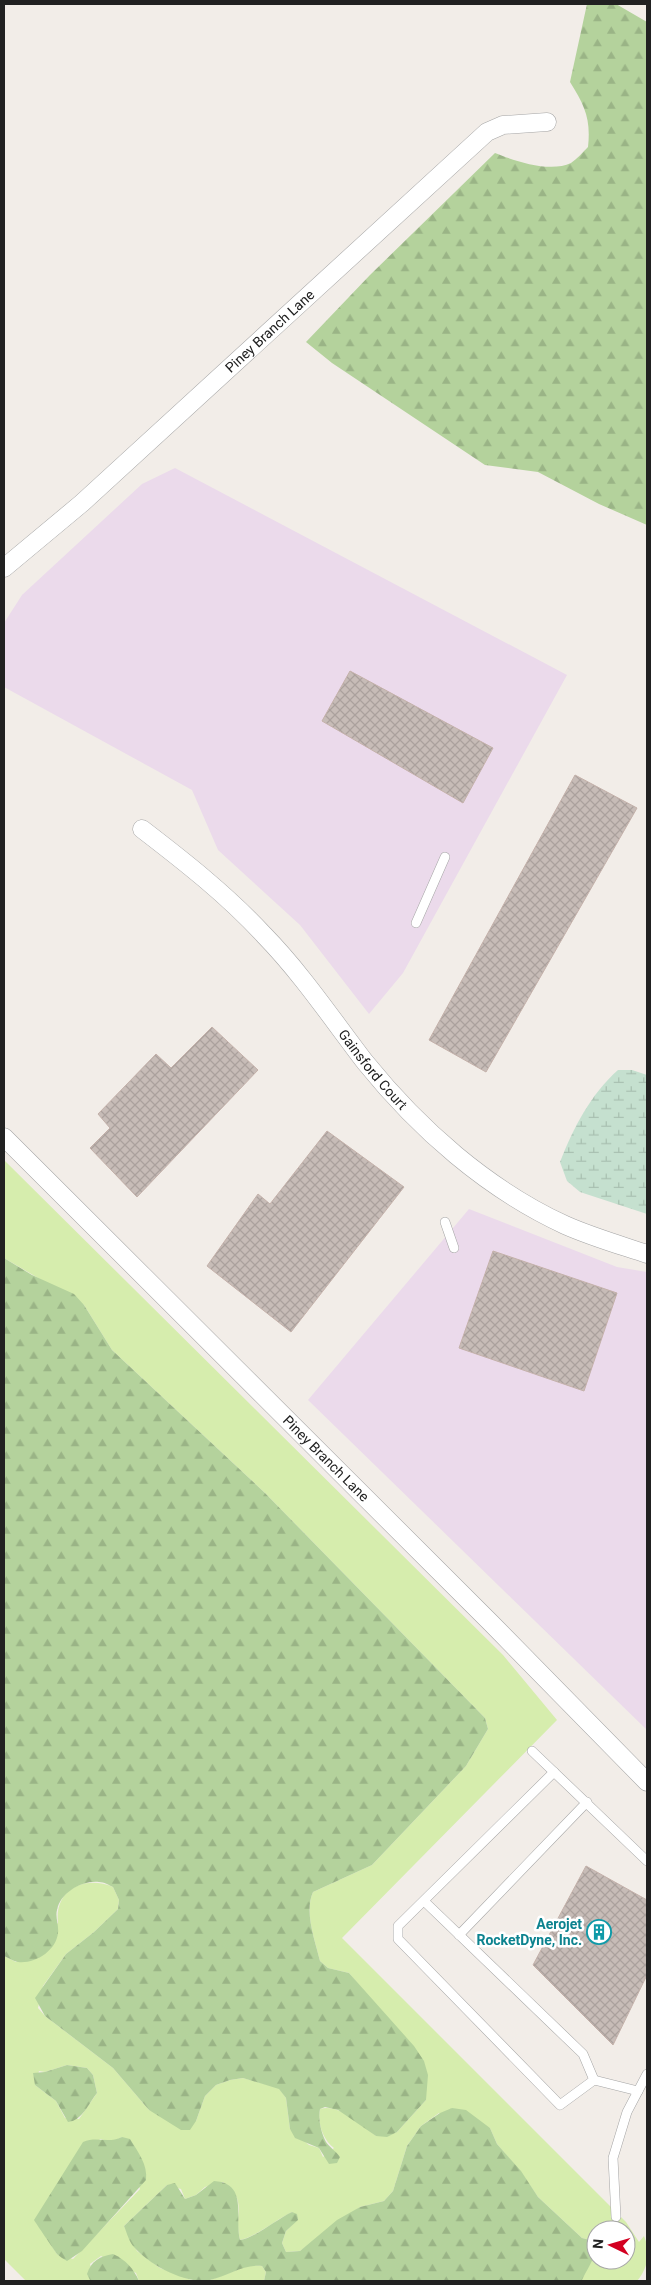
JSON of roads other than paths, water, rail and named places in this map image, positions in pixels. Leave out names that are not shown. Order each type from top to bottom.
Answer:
[{"type":"street","name":"Piney Branch Lane","points":[[4,568],[82,504],[487,132],[503,125],[547,122]]},
{"type":"street","name":"Gainsford Court","points":[[142,828],[219,890],[265,935],[296,970],[366,1063],[406,1108],[467,1163],[526,1204],[566,1225],[608,1242],[647,1254]]},
{"type":"street","name":"Piney Branch Lane","points":[[4,1137],[492,1623],[647,1782]]},
{"type":"lane","points":[[416,924],[445,857]]},
{"type":"lane","points":[[445,1222],[454,1248]]},
{"type":"lane","points":[[532,1751],[587,1802],[647,1862]]},
{"type":"lane","points":[[554,1772],[398,1926],[398,1939],[560,2105],[594,2080]]},
{"type":"lane","points":[[459,1935],[587,1802]]},
{"type":"lane","points":[[424,1901],[583,2054],[594,2080]]},
{"type":"lane","points":[[616,2217],[613,2158],[627,2112],[647,2074]]},
{"type":"lane","points":[[594,2080],[638,2091]]},
{"type":"place","name":"Aerojet RocketDyne, Inc.","points":[[599,1932]]}]
